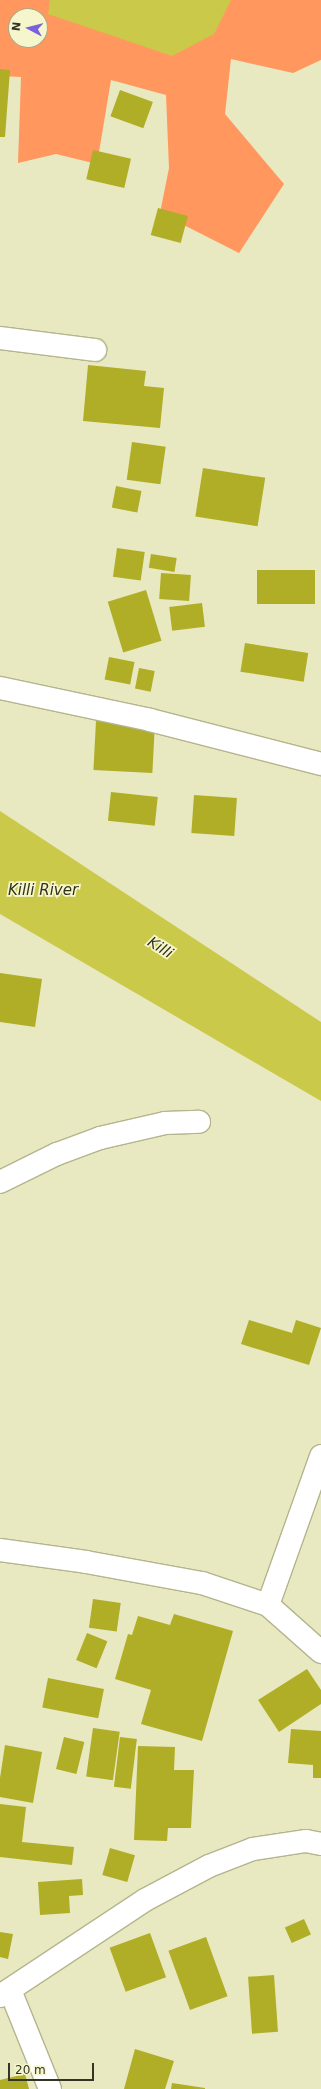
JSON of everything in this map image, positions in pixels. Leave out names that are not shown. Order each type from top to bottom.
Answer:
[{"type":"street","points":[[0,338],[95,350]]},
{"type":"street","points":[[0,688],[150,720],[321,764]]},
{"type":"street","points":[[0,1182],[57,1154],[100,1138],[164,1123],[199,1122]]},
{"type":"street","points":[[268,1605],[321,1456]]},
{"type":"street","points":[[0,1550],[86,1562],[202,1583],[268,1605],[321,1652]]},
{"type":"street","points":[[50,2089],[5,1993],[145,1900],[209,1866],[253,1849],[306,1841],[321,1844]]},
{"type":"shaded area","points":[[0,0],[321,0],[321,60],[293,73],[231,59],[225,114],[284,184],[239,253],[160,213],[169,168],[166,95],[111,80],[97,164],[56,154],[18,163],[21,77],[0,76]]},
{"type":"water","points":[[50,0],[231,0],[214,34],[172,56],[48,14]]},
{"type":"water","name":"Killi River","points":[[0,811],[321,1022],[321,1101],[0,914]]},
{"type":"building","points":[[0,69],[10,70],[5,137],[0,137]]},
{"type":"building","points":[[120,90],[153,102],[143,128],[110,116]]},
{"type":"building","points":[[93,150],[131,159],[124,188],[86,179]]},
{"type":"building","points":[[158,208],[188,216],[181,243],[151,235]]},
{"type":"building","points":[[88,365],[146,371],[144,386],[164,388],[160,428],[83,421]]},
{"type":"building","points":[[132,442],[166,447],[160,484],[127,480]]},
{"type":"building","points":[[203,468],[265,478],[258,526],[195,516]]},
{"type":"building","points":[[116,486],[142,491],[137,513],[112,508]]},
{"type":"building","points":[[117,548],[145,552],[141,581],[113,577]]},
{"type":"building","points":[[151,554],[177,558],[174,572],[149,568]]},
{"type":"building","points":[[257,570],[315,570],[315,604],[257,604]]},
{"type":"building","points":[[161,573],[191,575],[189,601],[159,599]]},
{"type":"building","points":[[146,590],[161,641],[123,652],[108,602]]},
{"type":"building","points":[[202,603],[205,627],[172,631],[169,607]]},
{"type":"building","points":[[245,643],[308,653],[304,682],[240,672]]},
{"type":"building","points":[[109,657],[135,662],[130,685],[105,680]]},
{"type":"building","points":[[139,668],[155,671],[151,692],[135,689]]},
{"type":"building","points":[[96,721],[155,724],[152,773],[93,770]]},
{"type":"building","points":[[111,792],[158,797],[155,826],[108,821]]},
{"type":"building","points":[[194,795],[237,798],[234,836],[191,833]]},
{"type":"building","points":[[0,973],[42,979],[35,1027],[0,1022]]},
{"type":"building","points":[[249,1320],[292,1333],[296,1320],[321,1328],[309,1365],[241,1344]]},
{"type":"building","points":[[93,1599],[121,1603],[117,1632],[89,1628]]},
{"type":"building","points":[[174,1614],[233,1631],[202,1741],[141,1724],[151,1690],[115,1679],[128,1634],[132,1635],[138,1616],[170,1625]]},
{"type":"building","points":[[87,1633],[107,1641],[97,1668],[76,1660]]},
{"type":"building","points":[[307,1669],[321,1690],[321,1704],[279,1732],[258,1700]]},
{"type":"building","points":[[48,1678],[104,1689],[98,1718],[42,1707]]},
{"type":"building","points":[[93,1728],[120,1732],[113,1780],[86,1777]]},
{"type":"building","points":[[291,1729],[321,1731],[321,1778],[313,1778],[313,1765],[288,1763]]},
{"type":"building","points":[[64,1737],[84,1742],[76,1774],[56,1769]]},
{"type":"building","points":[[120,1737],[137,1739],[131,1789],[114,1787]]},
{"type":"building","points":[[5,1745],[42,1752],[33,1803],[0,1797],[0,1778]]},
{"type":"building","points":[[138,1746],[175,1747],[174,1770],[194,1770],[191,1828],[168,1828],[167,1841],[134,1840]]},
{"type":"building","points":[[0,1804],[26,1807],[22,1842],[74,1847],[72,1865],[0,1857]]},
{"type":"building","points":[[110,1848],[135,1855],[127,1882],[102,1875]]},
{"type":"building","points":[[82,1879],[83,1895],[69,1896],[70,1913],[40,1915],[38,1882]]},
{"type":"building","points":[[304,1919],[311,1935],[292,1943],[285,1928]]},
{"type":"building","points":[[0,1932],[13,1934],[8,1959],[0,1957]]},
{"type":"building","points":[[150,1933],[166,1977],[126,1992],[110,1948]]},
{"type":"building","points":[[206,1937],[228,1996],[190,2010],[168,1951]]},
{"type":"building","points":[[274,1975],[278,2032],[252,2034],[248,1977]]},
{"type":"building","points":[[135,2049],[174,2061],[165,2089],[124,2089]]},
{"type":"building","points":[[25,2074],[29,2089],[0,2089],[0,2080]]},
{"type":"building","points":[[172,2083],[205,2088],[205,2089],[171,2089]]},
{"type":"water label","name":"Killi","points":[[160,948]]}]
